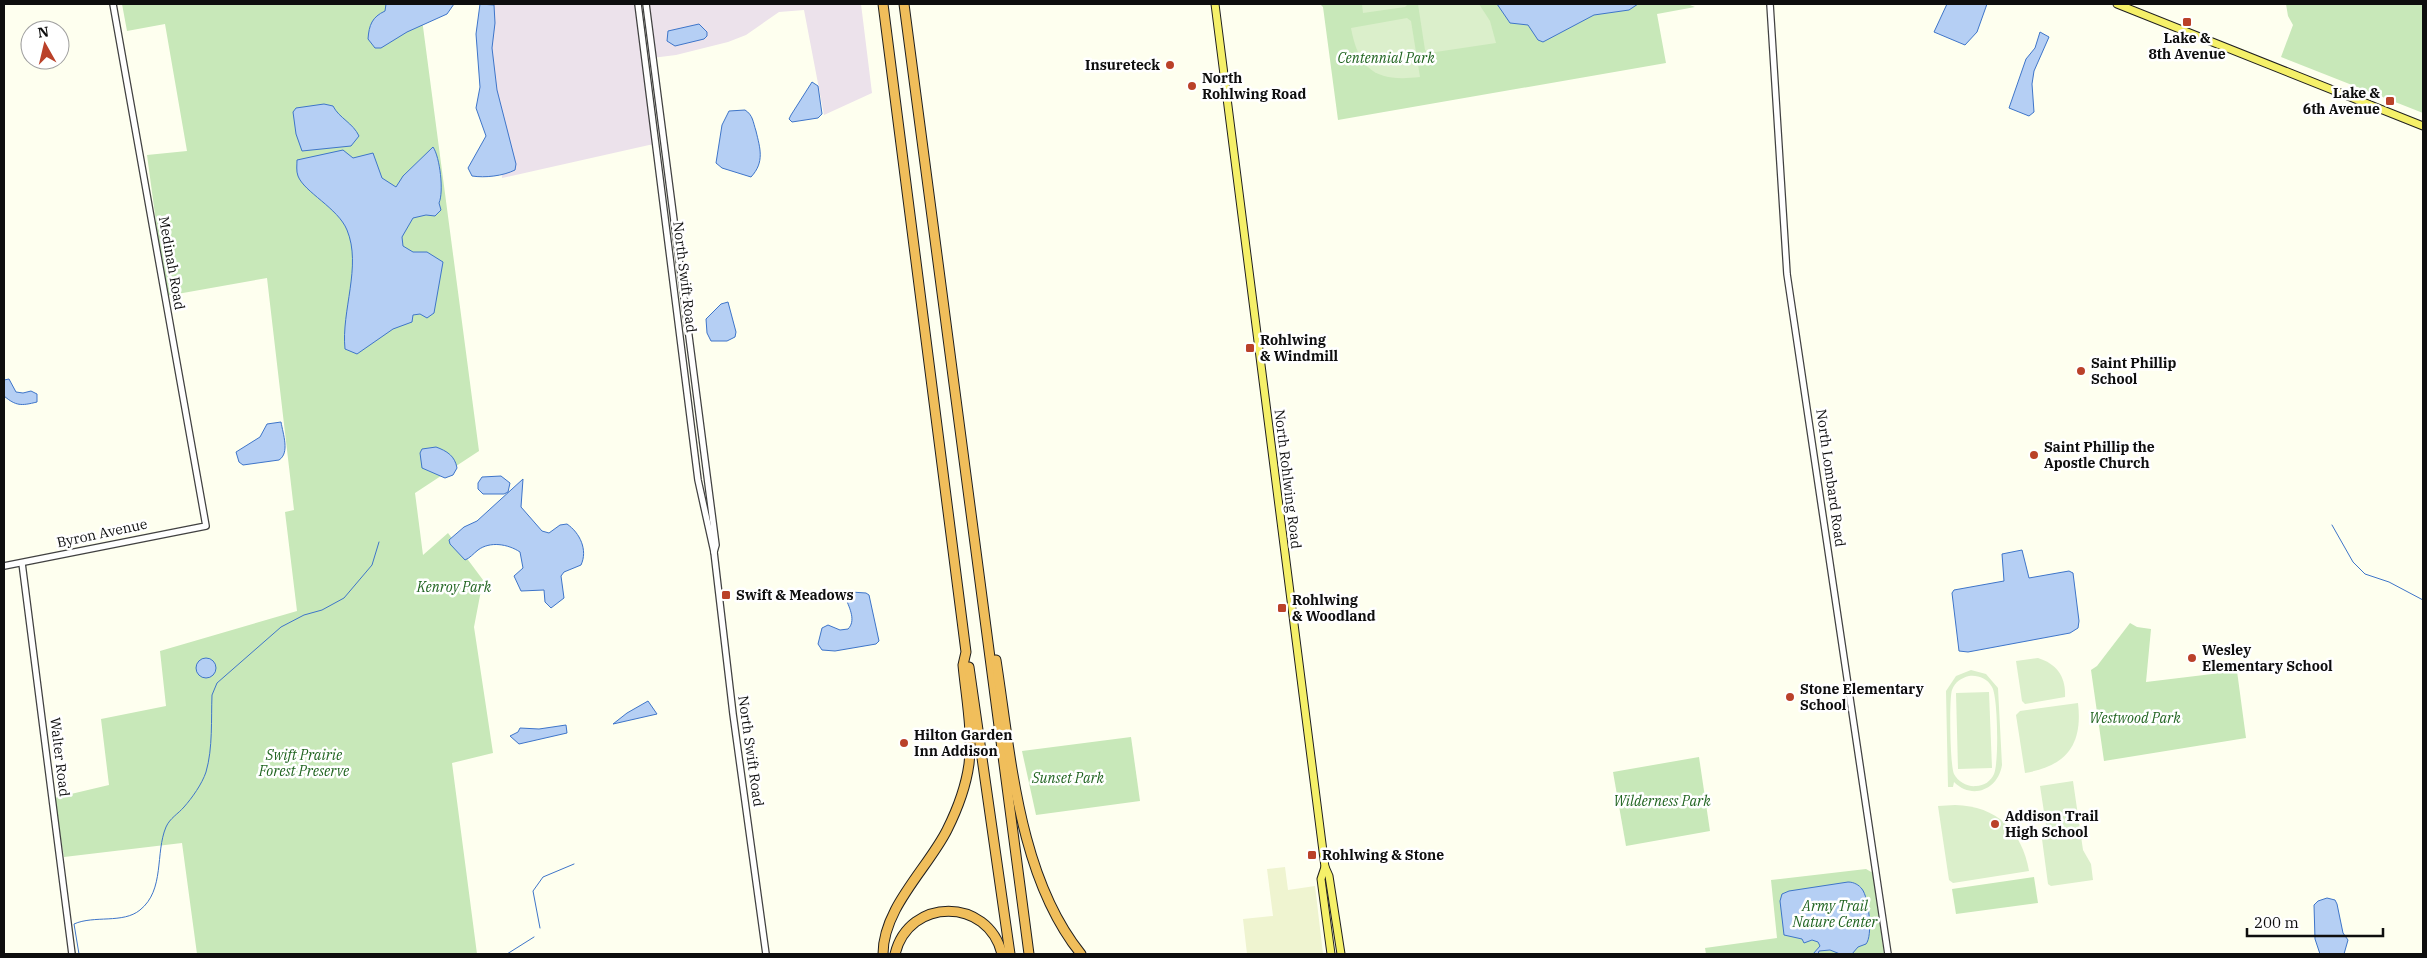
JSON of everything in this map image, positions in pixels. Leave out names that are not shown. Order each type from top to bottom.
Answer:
[{"type":"highway","points":[[882,4],[966,652],[1010,954]]},
{"type":"highway","points":[[904,4],[1029,954]]},
{"type":"highway","points":[[910,4],[915,80]]},
{"type":"highway","points":[[972,524],[1027,839],[1042,883],[1055,913],[1081,954]]},
{"type":"highway","points":[[883,954],[889,928],[898,906],[946,831],[960,799],[969,764],[963,665],[966,652]]},
{"type":"highway","points":[[895,954],[901,939],[915,922],[931,914],[950,911],[962,912],[984,924],[998,942],[1002,954]]},
{"type":"main road","name":"North Rohlwing Road","points":[[1215,4],[1325,867],[1329,876],[1340,954]]},
{"type":"main road","points":[[2117,4],[2423,126]]},
{"type":"main road","name":"North Rohlwing Road","points":[[1325,867],[1321,878],[1331,954]]},
{"type":"street","name":"Medinah Road","points":[[112,4],[205,527]]},
{"type":"street","name":"North Swift Road","points":[[638,4],[698,480],[714,552],[733,714],[766,954]]},
{"type":"street","name":"North Swift Road","points":[[646,4],[716,545],[714,552]]},
{"type":"street","name":"North Lombard Road","points":[[1770,4],[1786,268],[1888,954]]},
{"type":"street","name":"Byron Avenue","points":[[4,566],[144,537],[205,527]]},
{"type":"street","name":"Walter Road","points":[[22,562],[72,954]]},
{"type":"shaded area","points":[[486,4],[640,4],[658,143],[502,178]]},
{"type":"shaded area","points":[[645,4],[861,4],[872,93],[824,115],[804,10],[779,12],[746,35],[728,42],[676,55],[652,58]]},
{"type":"green space","name":"Swift Prairie Forest Preserve","points":[[122,4],[420,4],[479,451],[415,493],[423,555],[448,533],[483,580],[474,627],[493,753],[452,763],[477,954],[197,954],[182,843],[64,857],[54,798],[109,785],[101,719],[166,706],[160,651],[297,611],[285,512],[294,510],[267,278],[166,296],[147,155],[187,151],[165,24],[127,31]]},
{"type":"green space","name":"Centennial Park","points":[[1320,4],[1687,4],[1695,7],[1657,14],[1666,63],[1338,120],[1323,7]]},
{"type":"green space","points":[[1362,4],[1408,4],[1405,7],[1363,13]]},
{"type":"green space","points":[[1418,4],[1479,4],[1490,21],[1496,43],[1429,53],[1425,50]]},
{"type":"green space","points":[[2286,4],[2423,4],[2423,113],[2281,57],[2293,25],[2288,16]]},
{"type":"green space","points":[[1407,18],[1411,21],[1420,77],[1393,78],[1373,71],[1359,55],[1351,28]]},
{"type":"green space","name":"Westwood Park","points":[[2130,623],[2137,627],[2151,629],[2146,682],[2237,671],[2246,738],[2104,761],[2091,670],[2097,666]]},
{"type":"green space","points":[[2038,658],[2050,664],[2059,672],[2064,683],[2065,697],[2025,704],[2022,701],[2016,661]]},
{"type":"green space","points":[[1971,670],[1986,674],[1998,688],[2002,765],[2000,774],[1995,781],[1983,790],[1969,790],[1954,782],[1953,787],[1948,787],[1946,691],[1956,676]],"holes":[[[1972,676],[1985,679],[1990,684],[1996,703],[1996,767],[1991,779],[1979,786],[1967,785],[1961,782],[1954,774],[1952,759],[1950,718],[1952,690],[1961,679]]]},
{"type":"green space","points":[[1989,692],[1992,768],[1958,769],[1956,693]]},
{"type":"green space","points":[[2078,703],[2078,731],[2069,751],[2051,765],[2025,773],[2016,715],[2020,711]]},
{"type":"green space","name":"Sunset Park","points":[[1131,737],[1140,801],[1036,815],[1022,751]]},
{"type":"green space","name":"Wilderness Park","points":[[1699,757],[1710,831],[1626,846],[1613,772]]},
{"type":"green space","points":[[2073,781],[2083,850],[2091,864],[2093,880],[2051,886],[2048,884],[2042,839],[2048,838],[2040,786]]},
{"type":"green space","points":[[1938,806],[1970,806],[1983,810],[2005,823],[2014,833],[2020,844],[2026,857],[2029,871],[1953,883],[1949,880]]},
{"type":"green space","points":[[1285,867],[1288,890],[1315,886],[1323,954],[1247,954],[1243,919],[1273,916],[1267,869]]},
{"type":"green space","name":"Army Trail Nature Center","points":[[1866,869],[1873,873],[1884,954],[1706,954],[1705,948],[1777,938],[1771,880]]},
{"type":"green space","points":[[2034,877],[2038,903],[1956,914],[1952,889]]},
{"type":"water","points":[[386,4],[454,4],[447,14],[407,32],[381,48],[375,48],[368,39],[369,30],[374,19],[385,11]]},
{"type":"water","points":[[480,4],[494,5],[495,23],[492,48],[497,90],[516,164],[515,170],[510,172],[483,177],[472,176],[468,168],[486,136],[476,108],[480,87],[476,34]]},
{"type":"water","points":[[1497,4],[1638,4],[1629,10],[1594,15],[1543,42],[1538,40],[1528,25],[1510,23]]},
{"type":"water","points":[[1947,4],[1987,4],[1977,32],[1965,45],[1934,32]]},
{"type":"water","points":[[699,24],[707,32],[707,36],[704,39],[675,46],[667,41],[668,31]]},
{"type":"water","points":[[2040,32],[2049,37],[2034,71],[2032,84],[2034,112],[2029,116],[2009,108],[2026,59],[2035,48]]},
{"type":"water","points":[[812,82],[818,86],[822,114],[818,118],[792,122],[789,119],[791,115]]},
{"type":"water","points":[[324,104],[333,106],[359,136],[351,146],[302,151],[296,134],[293,112],[296,108]]},
{"type":"water","points":[[745,110],[752,119],[760,149],[760,160],[751,177],[722,168],[716,163],[722,125],[729,111]]},
{"type":"water","points":[[433,147],[438,158],[441,191],[439,203],[441,210],[435,216],[426,215],[413,218],[402,237],[403,246],[413,252],[427,252],[443,262],[434,313],[427,318],[420,314],[413,315],[412,322],[393,329],[357,354],[345,349],[346,319],[352,273],[351,244],[347,230],[343,222],[329,207],[301,182],[297,174],[297,160],[343,150],[353,158],[373,153],[382,178],[396,187],[403,176]]},
{"type":"water","points":[[728,302],[736,332],[735,337],[727,341],[711,341],[707,333],[706,319],[721,304]]},
{"type":"water","points":[[9,379],[16,392],[31,391],[37,394],[37,402],[19,404],[12,402],[4,396],[4,380]]},
{"type":"water","points":[[281,422],[285,448],[279,460],[243,465],[239,462],[236,452],[260,437],[267,424]]},
{"type":"water","points":[[436,447],[447,452],[454,460],[457,468],[453,475],[445,478],[422,468],[420,453],[422,449]]},
{"type":"water","points":[[501,476],[510,483],[508,492],[504,494],[483,494],[478,489],[478,483],[482,477]]},
{"type":"water","points":[[523,479],[521,507],[542,531],[549,533],[560,525],[567,524],[576,532],[582,542],[584,554],[581,565],[564,572],[561,576],[564,598],[551,608],[545,602],[544,590],[521,591],[514,576],[523,568],[520,552],[505,545],[488,545],[465,560],[450,544],[449,540],[464,527],[477,521]]},
{"type":"water","points":[[2022,550],[2029,578],[2069,571],[2073,573],[2079,621],[2078,628],[2070,633],[1968,652],[1959,651],[1952,593],[1954,590],[2004,581],[2002,554]]},
{"type":"water","points":[[851,592],[869,595],[879,641],[876,644],[835,651],[822,650],[818,644],[822,628],[828,625],[840,630],[848,629],[852,622],[846,599]]},
{"type":"water","points":[[206,658],[213,661],[216,668],[213,675],[206,678],[199,675],[196,668],[199,661]]},
{"type":"water","points":[[648,701],[657,714],[613,724],[627,713]]},
{"type":"water","points":[[566,725],[567,733],[519,744],[510,736],[518,732],[520,728],[539,729]]},
{"type":"water","points":[[1848,882],[1858,885],[1867,900],[1870,925],[1866,944],[1858,947],[1852,954],[1840,954],[1830,950],[1819,951],[1818,954],[1813,954],[1820,946],[1818,942],[1812,940],[1804,943],[1802,939],[1784,935],[1780,901],[1782,894],[1789,891]]},
{"type":"water","points":[[2327,898],[2335,900],[2337,904],[2343,933],[2348,940],[2344,954],[2320,954],[2315,939],[2314,905],[2318,901]]},
{"type":"waterway","points":[[2332,525],[2353,562],[2365,574],[2389,582],[2423,600]]},
{"type":"waterway","points":[[79,954],[74,924],[82,921],[125,917],[140,910],[148,902],[156,882],[166,827],[193,795],[206,772],[211,743],[212,695],[217,683],[281,627],[304,615],[322,610],[344,598],[372,565],[379,542]]},
{"type":"waterway","points":[[540,928],[533,891],[543,877],[574,864]]},
{"type":"waterway","points":[[507,954],[534,937]]},
{"type":"place","name":"Lake & 8th Avenue","points":[[2187,22]]},
{"type":"place","name":"Insureteck","points":[[1170,65]]},
{"type":"place","name":"North Rohlwing Road","points":[[1192,86]]},
{"type":"place","name":"Lake & 6th Avenue","points":[[2390,101]]},
{"type":"place","name":"Rohlwing & Windmill","points":[[1250,348]]},
{"type":"place","name":"Saint Phillip School","points":[[2081,371]]},
{"type":"place","name":"Saint Phillip the Apostle Church","points":[[2034,455]]},
{"type":"place","name":"Swift & Meadows","points":[[726,595]]},
{"type":"place","name":"Rohlwing & Woodland","points":[[1282,608]]},
{"type":"place","name":"Wesley Elementary School","points":[[2192,658]]},
{"type":"place","name":"Stone Elementary School","points":[[1790,697]]},
{"type":"place","name":"Hilton Garden Inn Addison","points":[[904,743]]},
{"type":"place","name":"Addison Trail High School","points":[[1995,824]]},
{"type":"place","name":"Rohlwing & Stone","points":[[1312,855]]},
{"type":"park label","name":"Kenroy Park","points":[[454,587]]}]
